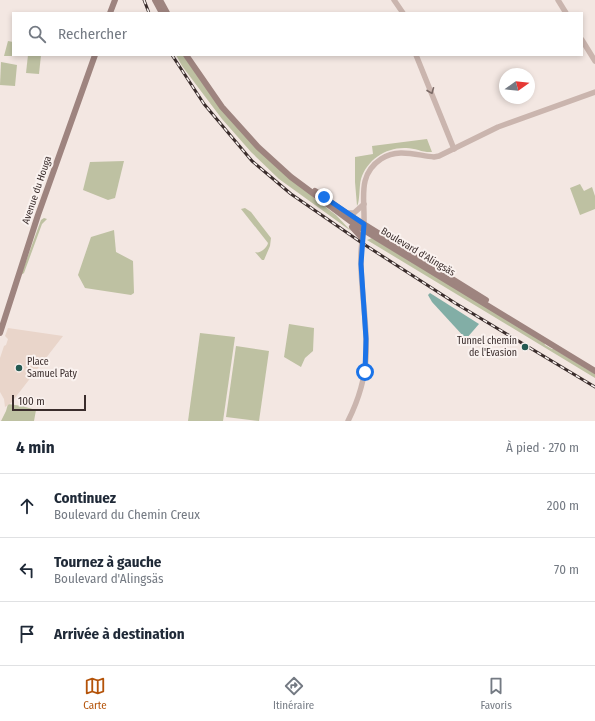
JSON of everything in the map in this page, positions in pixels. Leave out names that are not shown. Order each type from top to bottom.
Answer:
[{"type":"main road","points":[[110,12],[115,0]]},
{"type":"main road","points":[[155,0],[161,12]]},
{"type":"main road","points":[[160,0],[166,12]]},
{"type":"main road","name":"Avenue du Houga","points":[[0,333],[38,215],[96,56]]},
{"type":"main road","name":"Boulevard d'Alingsäs","points":[[187,56],[222,107],[258,147],[290,176],[330,207],[595,367]]},
{"type":"main road","name":"Boulevard d'Alingsäs","points":[[192,56],[224,103],[259,143],[293,174],[364,227],[595,371]]},
{"type":"main road","points":[[330,207],[340,218],[356,230],[362,238]]},
{"type":"street","points":[[394,0],[402,12]]},
{"type":"street","points":[[558,0],[565,12]]},
{"type":"street","points":[[583,42],[595,61]]},
{"type":"street","points":[[416,56],[454,149]]},
{"type":"street","points":[[348,421],[358,400],[365,372],[366,339],[361,264],[364,227],[363,187],[366,178],[373,167],[380,160],[393,154],[405,152],[434,157],[454,149],[498,127],[595,92]]},
{"type":"street","points":[[346,213],[354,213],[364,204]]},
{"type":"green space","points":[[8,41],[12,42],[12,56],[4,56]]},
{"type":"green space","points":[[28,56],[41,56],[39,74],[26,73]]},
{"type":"green space","points":[[177,56],[184,56],[220,108],[315,199],[336,215],[351,231],[279,179],[251,152],[222,119],[182,66]]},
{"type":"green space","points":[[1,62],[17,65],[15,86],[0,85]]},
{"type":"green space","points":[[427,139],[432,152],[408,148],[390,150],[372,161],[361,179],[359,201],[357,206],[355,157],[373,154],[372,146]]},
{"type":"green space","points":[[124,161],[115,198],[108,200],[83,190],[90,162]]},
{"type":"green space","points":[[580,184],[584,191],[592,187],[595,196],[595,209],[580,215],[570,188]]},
{"type":"green space","points":[[245,208],[251,212],[271,238],[270,246],[264,260],[262,260],[255,252],[263,250],[268,243],[241,209]]},
{"type":"green space","points":[[44,218],[47,219],[42,224],[24,273],[21,275],[41,220]]},
{"type":"green space","points":[[114,230],[116,252],[133,261],[134,293],[131,295],[85,288],[78,275],[91,237]]},
{"type":"green space","points":[[372,238],[544,342],[545,345],[595,374],[595,378],[367,240]]},
{"type":"green space","points":[[289,324],[314,328],[313,351],[305,358],[301,367],[284,357]]},
{"type":"green space","points":[[200,333],[235,337],[223,421],[188,421]]},
{"type":"green space","points":[[236,346],[269,351],[259,421],[226,417]]},
{"type":"green space","points":[[8,404],[36,410],[34,421],[1,421]]},
{"type":"shaded area","name":"Place Samuel Paty","points":[[8,328],[63,336],[11,403],[5,407],[4,399],[0,392],[0,358],[8,339],[5,336]]},
{"type":"water","points":[[430,293],[479,324],[466,339],[432,302],[428,295]]},
{"type":"railway","points":[[144,0],[149,12]]},
{"type":"railway","points":[[173,56],[204,104],[252,161],[291,194],[362,243],[455,303],[595,387]]},
{"type":"place","name":"Tunnel chemin de l'Evasion","points":[[525,347]]},
{"type":"place","name":"Place Samuel Paty","points":[[19,368]]},
{"type":"route","points":[[324,197],[364,224],[361,264],[366,339],[365,372]]}]
